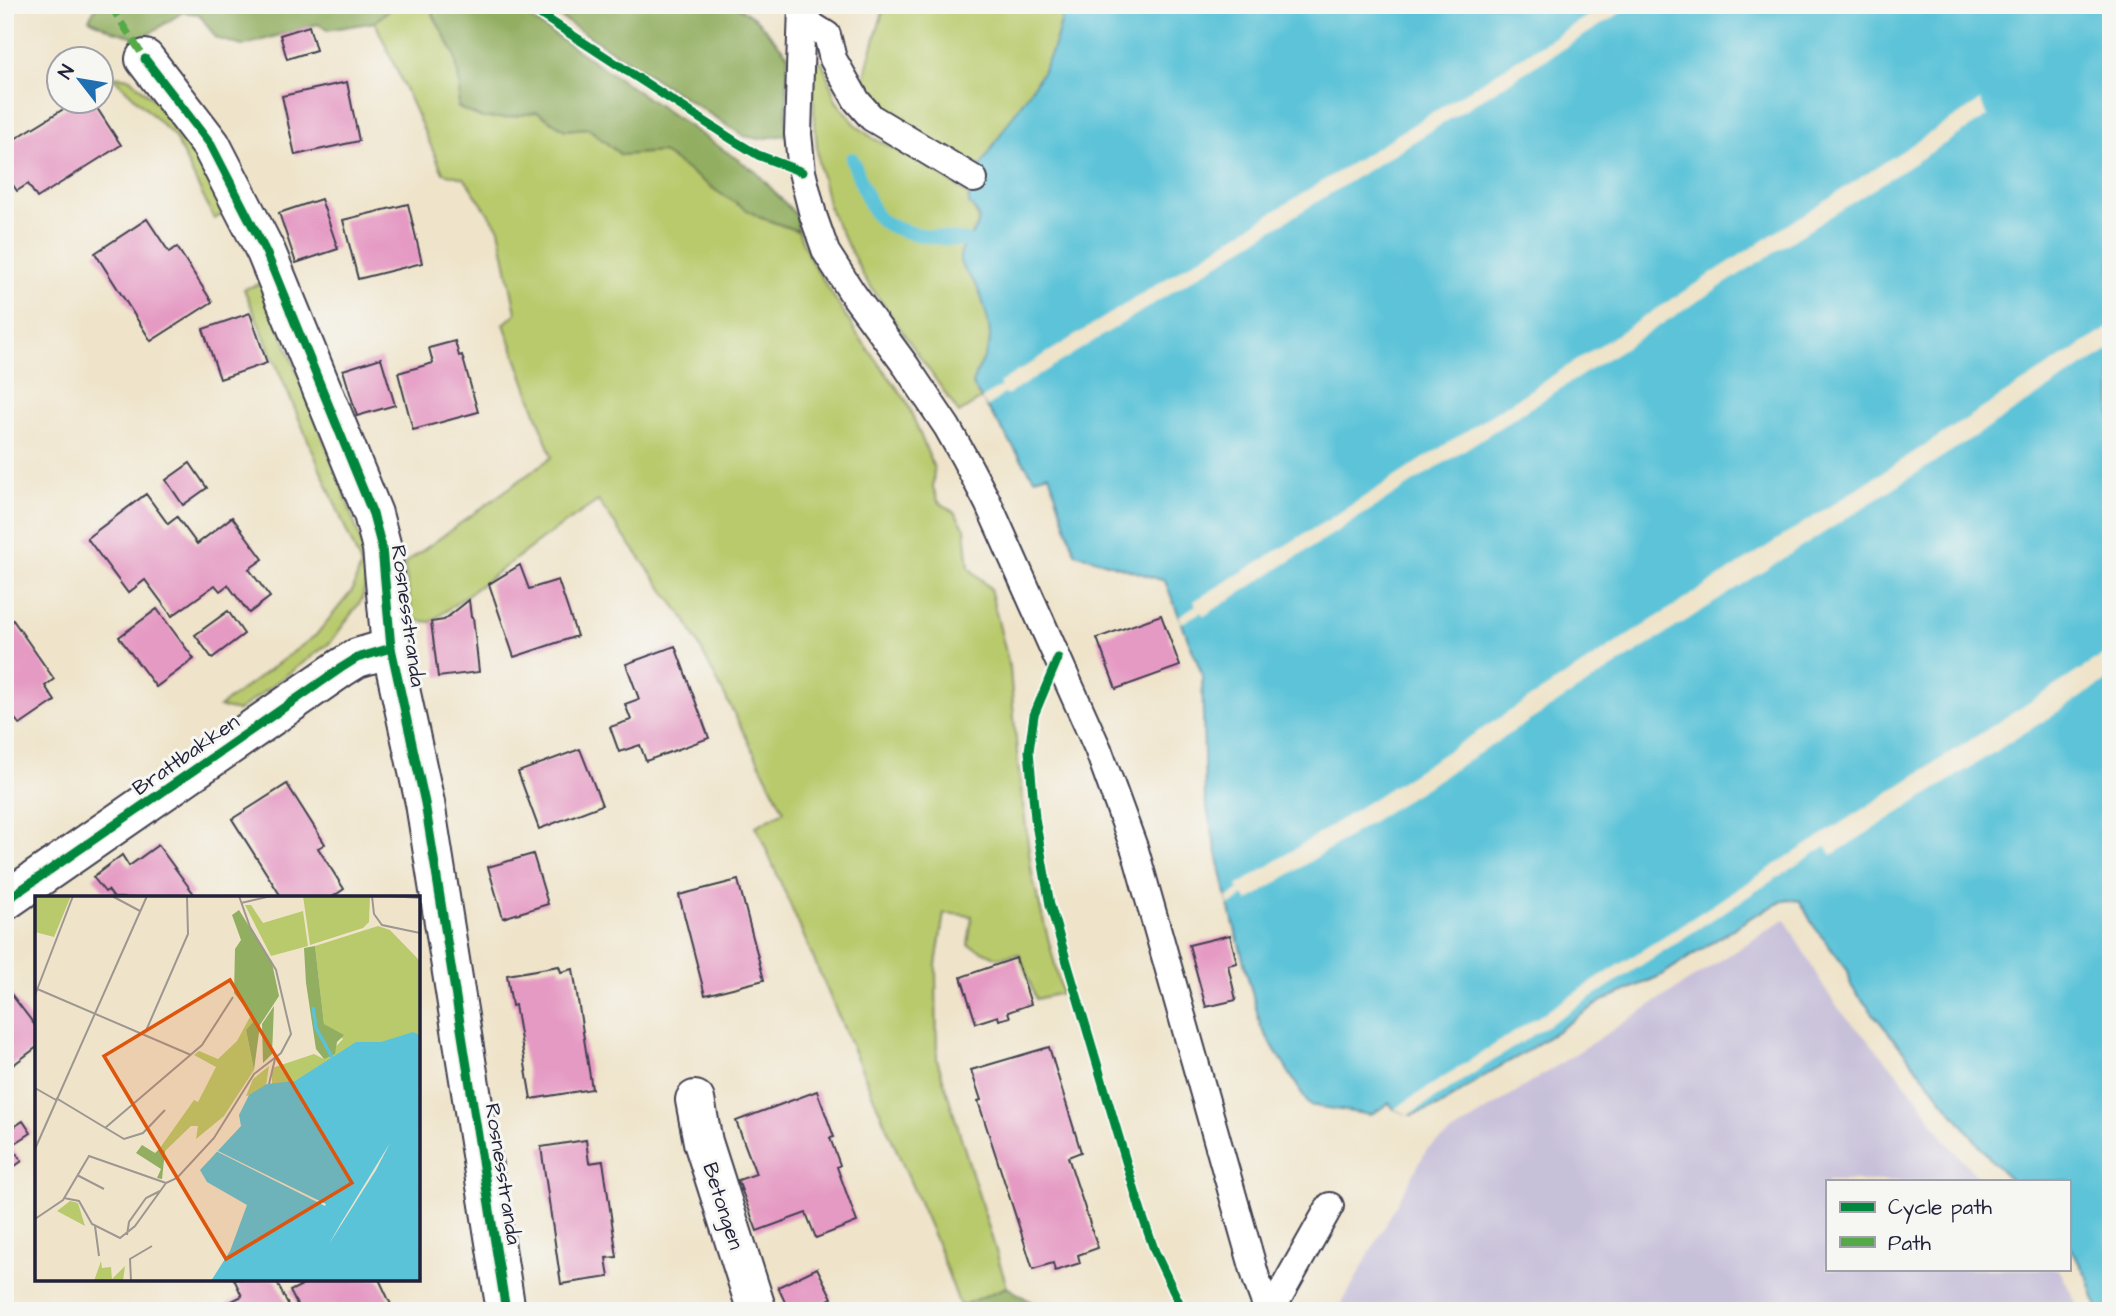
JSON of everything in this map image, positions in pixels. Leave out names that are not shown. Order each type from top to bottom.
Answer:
[{"type":"street","name":"Rosnesstranda","points":[[145,59],[211,145],[266,252],[373,514],[382,548],[391,648],[428,816],[506,1311]]},
{"type":"street","name":"Brattbakken","points":[[8,892],[341,668],[357,658],[391,648]]},
{"type":"street","name":"Betongen","points":[[695,1100],[703,1142],[757,1311]]},
{"type":"lane","points":[[803,13],[827,35],[833,59],[857,101],[872,118],[974,180]]},
{"type":"lane","points":[[803,13],[798,134],[802,172],[826,252],[953,438],[988,503],[1098,749],[1135,850],[1257,1281],[1270,1311]]},
{"type":"lane","points":[[1270,1311],[1330,1206]]},
{"type":"shaded area","points":[[1785,919],[1824,988],[1840,1010],[1888,1062],[1918,1099],[1944,1139],[1980,1180],[1826,1180],[1826,1270],[2060,1270],[2080,1311],[1338,1311],[1427,1149]]},
{"type":"green space","points":[[97,5],[394,5],[375,22],[327,30],[318,24],[242,46],[216,38],[199,14],[183,12],[141,39],[113,31],[89,19]]},
{"type":"green space","points":[[394,5],[428,5],[455,55],[460,87],[458,108],[482,118],[504,118],[537,112],[565,130],[588,128],[621,155],[662,152],[759,217],[798,231],[810,259],[859,337],[906,400],[934,468],[933,487],[938,501],[955,513],[965,528],[969,568],[990,588],[1010,669],[1018,764],[1032,875],[1062,993],[1036,999],[1019,954],[998,958],[968,945],[972,916],[944,913],[936,965],[937,1059],[1007,1287],[960,1306],[936,1241],[756,826],[784,811],[687,622],[598,501],[431,622],[413,620],[404,564],[552,457],[504,324],[516,313],[499,229],[464,178],[443,173],[375,22]]},
{"type":"green space","points":[[428,5],[511,5],[756,172],[797,216],[798,231],[759,217],[662,152],[621,155],[588,128],[565,130],[537,112],[504,118],[482,118],[458,107],[460,87],[455,55]]},
{"type":"green space","points":[[541,5],[735,5],[757,20],[788,55],[786,135],[759,139],[744,136]]},
{"type":"green space","points":[[885,5],[1465,5],[1004,186],[980,166],[930,143],[900,122],[866,90],[864,81],[869,58]]},
{"type":"green space","points":[[815,59],[823,63],[836,101],[857,126],[874,139],[923,162],[969,195],[968,199],[978,222],[961,252],[1005,309],[977,393],[981,399],[959,413],[864,277],[830,211],[818,161],[814,112]]},
{"type":"green space","points":[[116,76],[130,78],[175,119],[226,203],[223,214],[214,219],[174,136],[116,80]]},
{"type":"green space","points":[[262,283],[341,484],[363,548],[367,579],[362,599],[331,642],[238,711],[219,707],[316,635],[352,591],[361,565],[244,289]]},
{"type":"green space","points":[[1007,1287],[1046,1311],[962,1311],[960,1306]]},
{"type":"water","points":[[1064,5],[2111,5],[2111,1311],[2098,1311],[2088,1278],[2070,1248],[2070,1180],[2011,1180],[1992,1161],[1851,986],[1848,971],[1813,925],[1800,901],[1787,899],[1753,916],[1660,976],[1602,1001],[1440,1106],[1411,1115],[1394,1109],[1389,1103],[1371,1115],[1309,1105],[1261,1027],[1227,898],[1205,799],[1202,674],[1165,581],[1075,553],[1049,474],[1034,478],[972,384],[988,350],[990,332],[979,293],[960,260],[964,245],[974,232],[979,219],[969,204],[971,191],[986,157],[1046,64]]},
{"type":"pier","points":[[1605,5],[1633,5],[1007,395],[1005,393],[987,407],[981,399],[1001,386],[999,383]]},
{"type":"pier","points":[[1980,101],[1988,116],[1204,616],[1201,612],[1182,623],[1179,616],[1196,605],[1194,601],[1339,513]]},
{"type":"pier","points":[[2111,326],[2111,349],[1248,901],[1244,896],[1229,906],[1227,898],[1239,890],[1237,886]]},
{"type":"pier","points":[[2108,652],[2111,655],[2111,678],[1832,855],[1826,846],[1409,1115],[1394,1109]]},
{"type":"building","points":[[309,26],[316,50],[287,59],[280,35]]},
{"type":"building","points":[[347,82],[359,141],[295,155],[282,96]]},
{"type":"building","points":[[52,116],[102,116],[121,145],[37,198],[28,184],[17,191],[5,173],[5,160],[10,157],[5,145]]},
{"type":"building","points":[[321,199],[338,249],[296,263],[279,213]]},
{"type":"building","points":[[408,204],[422,263],[358,279],[343,220]]},
{"type":"building","points":[[147,219],[169,252],[177,247],[212,302],[151,341],[95,253]]},
{"type":"building","points":[[250,313],[267,363],[220,379],[203,329]]},
{"type":"building","points":[[455,341],[459,356],[462,355],[478,412],[413,430],[398,373],[433,363],[429,348]]},
{"type":"building","points":[[381,358],[395,405],[357,416],[343,370]]},
{"type":"building","points":[[190,463],[207,488],[183,505],[166,480]]},
{"type":"building","points":[[146,494],[168,524],[177,517],[197,544],[232,517],[263,559],[249,569],[270,597],[249,613],[228,585],[220,591],[215,585],[172,616],[145,580],[128,593],[87,538]]},
{"type":"building","points":[[520,565],[529,589],[558,580],[577,636],[514,657],[489,584]]},
{"type":"building","points":[[469,600],[479,672],[438,677],[431,622],[444,620]]},
{"type":"building","points":[[157,609],[194,659],[156,687],[119,637]]},
{"type":"building","points":[[228,611],[244,634],[212,658],[195,635]]},
{"type":"building","points":[[1161,615],[1180,666],[1116,689],[1097,638]]},
{"type":"building","points":[[13,620],[54,679],[45,686],[55,701],[20,725],[16,720],[5,727],[5,626]]},
{"type":"building","points":[[675,646],[709,738],[646,761],[640,745],[619,752],[610,727],[631,720],[625,704],[639,699],[626,664]]},
{"type":"building","points":[[580,749],[602,805],[539,829],[518,772]]},
{"type":"building","points":[[287,784],[325,844],[318,848],[344,889],[334,896],[281,896],[232,819]]},
{"type":"building","points":[[158,845],[194,894],[112,896],[108,890],[105,892],[93,877],[122,855],[129,866]]},
{"type":"building","points":[[533,854],[548,904],[503,918],[488,867]]},
{"type":"building","points":[[738,880],[764,980],[705,995],[679,895]]},
{"type":"building","points":[[1230,935],[1237,963],[1228,965],[1236,1000],[1206,1007],[1189,945]]},
{"type":"building","points":[[1016,958],[1031,1004],[1008,1012],[1010,1017],[999,1020],[998,1016],[976,1023],[961,977]]},
{"type":"building","points":[[559,966],[561,972],[573,969],[592,1089],[531,1099],[515,1005],[512,1006],[507,975]]},
{"type":"building","points":[[5,986],[35,1025],[35,1048],[5,1071]]},
{"type":"building","points":[[1049,1047],[1081,1152],[1068,1157],[1098,1248],[1078,1255],[1080,1263],[1055,1271],[1053,1263],[1033,1269],[978,1101],[981,1100],[971,1070]]},
{"type":"building","points":[[817,1091],[834,1137],[830,1138],[840,1165],[837,1167],[857,1222],[816,1238],[806,1213],[757,1231],[738,1180],[756,1174],[736,1121]]},
{"type":"building","points":[[23,1121],[31,1133],[11,1146],[22,1161],[5,1173],[5,1133]]},
{"type":"building","points":[[586,1140],[589,1163],[603,1161],[617,1257],[606,1258],[609,1277],[561,1284],[541,1147]]},
{"type":"building","points":[[817,1268],[832,1298],[806,1311],[789,1311],[778,1287]]},
{"type":"building","points":[[235,1281],[276,1281],[291,1311],[230,1311],[226,1304],[242,1296]]},
{"type":"building","points":[[310,1281],[380,1281],[394,1311],[300,1311],[290,1291]]},
{"type":"waterway","points":[[852,159],[870,204],[884,222],[894,228],[919,234],[967,241]]},
{"type":"marked path","points":[[110,5],[145,59]]},
{"type":"cycle path","points":[[526,5],[733,140],[758,155],[802,172]]},
{"type":"cycle path","points":[[145,59],[211,145],[266,252],[373,514],[382,548],[391,648],[425,803],[506,1311]]},
{"type":"cycle path","points":[[5,901],[341,668],[357,658],[391,648]]},
{"type":"cycle path","points":[[1058,658],[1034,715],[1029,751],[1035,818],[1050,905],[1141,1212],[1155,1252],[1183,1311]]}]
